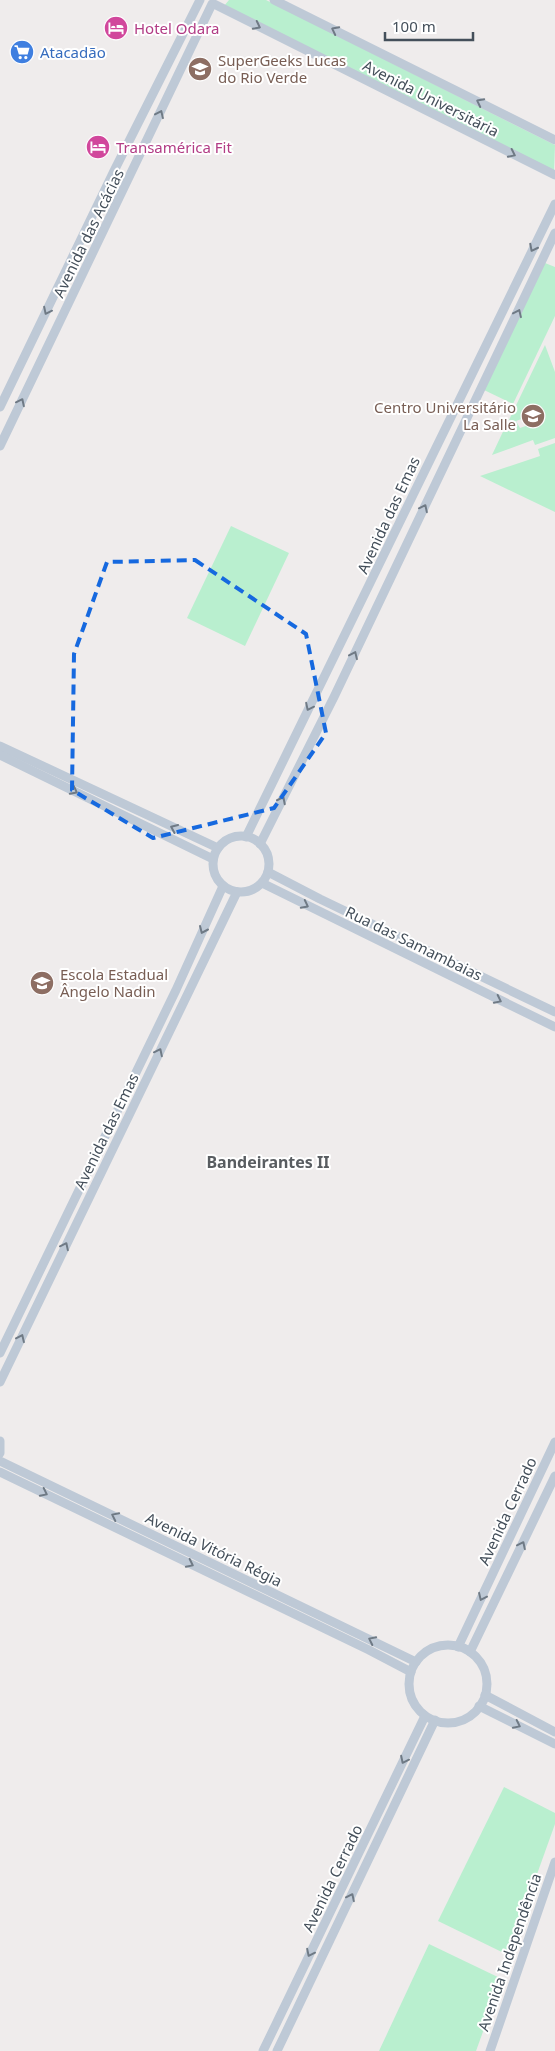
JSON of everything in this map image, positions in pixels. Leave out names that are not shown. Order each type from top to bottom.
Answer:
[{"type":"street","name":"Avenida Universitária","points":[[201,0],[213,4],[555,175]]},
{"type":"street","name":"Avenida das Acácias","points":[[0,407],[114,171],[201,0]]},
{"type":"street","points":[[213,4],[225,0]]},
{"type":"street","name":"Avenida Universitária","points":[[274,0],[555,140]]},
{"type":"street","name":"Avenida das Acácias","points":[[0,446],[213,4]]},
{"type":"street","name":"Avenida das Emas","points":[[246,837],[555,204]]},
{"type":"street","name":"Avenida das Emas","points":[[260,844],[338,688],[555,233]]},
{"type":"street","points":[[0,746],[218,848]]},
{"type":"street","points":[[0,754],[214,859]]},
{"type":"street","points":[[246,837],[260,844],[268,856],[268,872],[262,883],[253,890],[237,892],[223,886],[214,871],[214,859],[218,848],[223,843],[234,838],[246,837]]},
{"type":"street","name":"Rua das Samambaias","points":[[268,872],[555,1012]]},
{"type":"street","name":"Rua das Samambaias","points":[[262,883],[555,1027]]},
{"type":"street","name":"Avenida das Emas","points":[[0,1353],[176,990],[223,886]]},
{"type":"street","name":"Avenida das Emas","points":[[0,1382],[237,892]]},
{"type":"street","points":[[0,1441],[0,1453]]},
{"type":"street","name":"Avenida Cerrado","points":[[458,1647],[555,1442]]},
{"type":"street","name":"Avenida Vitória Régia","points":[[0,1461],[416,1662]]},
{"type":"street","name":"Avenida Vitória Régia","points":[[0,1472],[370,1650],[411,1672]]},
{"type":"street","name":"Avenida Cerrado","points":[[470,1652],[555,1476]]},
{"type":"street","points":[[446,1645],[470,1652],[479,1661],[484,1672],[486,1684],[485,1695],[479,1706],[463,1720],[449,1723],[426,1716],[412,1701],[409,1692],[411,1672],[416,1662],[424,1653],[446,1645]]},
{"type":"street","points":[[485,1695],[555,1732]]},
{"type":"street","points":[[479,1706],[555,1744]]},
{"type":"street","name":"Avenida Cerrado","points":[[263,2051],[426,1716]]},
{"type":"street","name":"Avenida Cerrado","points":[[276,2051],[435,1720]]},
{"type":"street","name":"Avenida Independência","points":[[490,2051],[555,1862]]},
{"type":"highlighted area","points":[[195,560],[306,634],[326,733],[274,808],[153,838],[72,790],[74,654],[107,562]]},
{"type":"green space","points":[[229,0],[266,0],[555,145],[554,171],[224,6]]},
{"type":"green space","points":[[545,263],[555,267],[555,316],[513,404],[484,390]]},
{"type":"green space","points":[[545,345],[555,372],[555,438],[535,445],[533,440],[492,455],[508,421],[514,421],[509,420]],"holes":[[[538,413],[540,421],[520,428],[516,421]]]},
{"type":"green space","points":[[555,443],[555,512],[480,476],[540,456],[538,449]]},
{"type":"green space","points":[[231,526],[289,553],[245,646],[187,618]]},
{"type":"green space","points":[[504,1787],[555,1813],[555,1824],[508,1955],[438,1921]]},
{"type":"green space","points":[[429,1944],[502,1979],[476,2051],[379,2051]]},
{"type":"place","name":"Hotel Odara","points":[[116,28]]},
{"type":"place","name":"Atacadão","points":[[22,52]]},
{"type":"place","name":"SuperGeeks Lucas do Rio Verde","points":[[200,69]]},
{"type":"place","name":"Transamérica Fit","points":[[98,147]]},
{"type":"place","name":"Centro Universitário La Salle","points":[[533,416]]},
{"type":"place","name":"Escola Estadual Ângelo Nadin","points":[[42,983]]},
{"type":"district","name":"Bandeirantes II","points":[[268,1162]]}]
